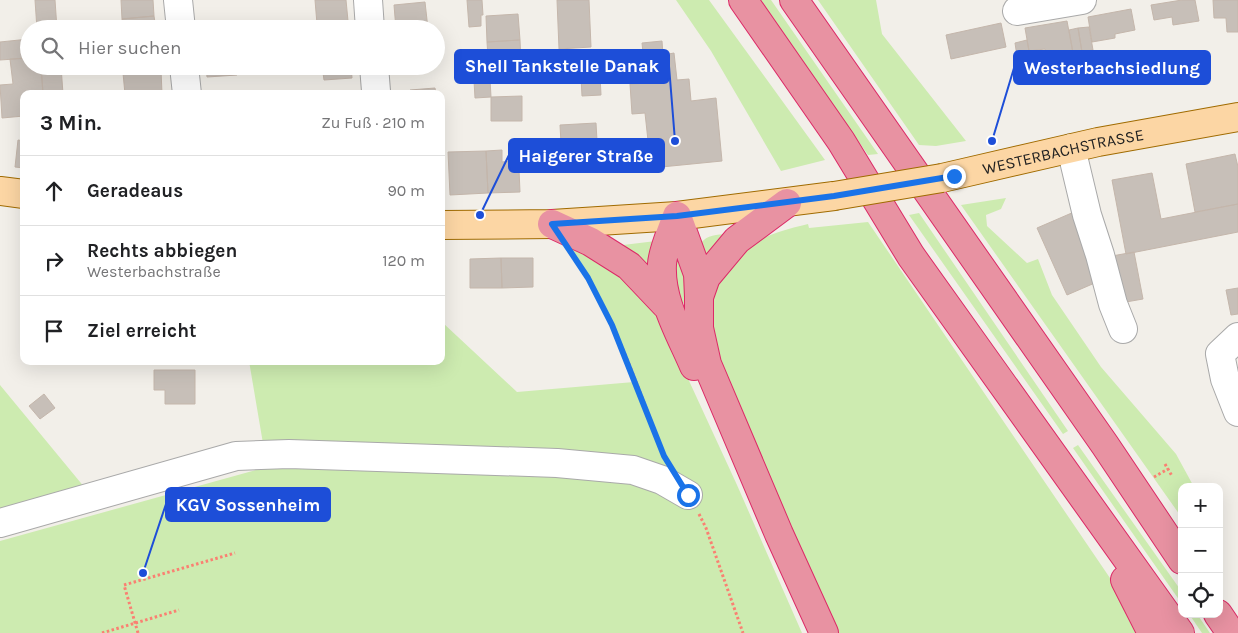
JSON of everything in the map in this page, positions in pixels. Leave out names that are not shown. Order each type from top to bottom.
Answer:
[{"type":"highway","points":[[743,0],[841,141],[911,256],[1180,633]]},
{"type":"highway","points":[[794,0],[1105,445],[1178,554]]},
{"type":"highway","points":[[699,297],[706,277],[736,240],[787,203]]},
{"type":"highway","points":[[677,216],[698,274],[699,328],[707,364],[779,534],[824,633]]},
{"type":"highway","points":[[666,305],[662,284],[662,263],[677,216]]},
{"type":"highway","points":[[552,224],[591,242],[629,266],[666,305],[680,331],[810,633]]},
{"type":"highway","points":[[1099,518],[1128,588],[1152,633]]},
{"type":"highway","points":[[1221,618],[1231,633]]},
{"type":"main road","name":"WESTERBACHSTRASSE","points":[[445,225],[552,224],[677,216],[787,203],[954,176],[1071,148],[1238,117]]},
{"type":"main road","points":[[0,191],[20,194]]},
{"type":"street","points":[[178,0],[180,20]]},
{"type":"street","points":[[368,0],[369,20]]},
{"type":"street","points":[[1017,11],[1082,0]]},
{"type":"street","points":[[185,75],[187,90]]},
{"type":"street","points":[[1071,148],[1087,215],[1113,304],[1123,329]]},
{"type":"street","points":[[1237,406],[1224,379],[1220,354],[1238,337]]},
{"type":"street","points":[[0,523],[236,456],[289,454],[557,463],[633,470],[662,480],[688,495]]},
{"type":"path","points":[[579,263],[612,325],[664,456]]},
{"type":"path","points":[[1165,464],[1172,476]]},
{"type":"path","points":[[688,495],[706,528],[743,633]]},
{"type":"path","points":[[138,633],[124,585],[235,553]]},
{"type":"path","points":[[102,633],[179,610]]},
{"type":"green space","points":[[676,0],[709,0],[825,160],[781,171],[711,51]]},
{"type":"green space","points":[[761,0],[771,0],[878,154],[868,155]]},
{"type":"green space","points":[[818,0],[876,0],[882,34],[966,141],[936,146],[919,145]]},
{"type":"green space","points":[[1006,198],[1001,209],[986,215],[987,226],[1027,263],[1038,259],[1052,295],[1101,367],[1176,454],[1192,483],[1178,483],[1178,512],[961,205]]},
{"type":"green space","points":[[919,213],[1068,431],[1063,434],[909,215]]},
{"type":"green space","points":[[868,222],[1129,606],[1141,633],[832,633],[717,353],[712,306],[716,286],[725,271],[754,243],[784,230],[808,224],[809,228]]},
{"type":"green space","points":[[728,234],[708,255],[702,254],[700,244],[706,238]]},
{"type":"green space","points":[[656,241],[652,271],[623,250],[623,245]]},
{"type":"green space","points":[[569,248],[593,254],[633,283],[661,320],[737,485],[802,633],[0,633],[0,541],[267,467],[250,365],[445,365],[445,325],[517,392],[634,382],[622,347],[588,280]]},
{"type":"green space","points":[[676,256],[685,271],[688,303],[678,304],[673,271]]},
{"type":"green space","points":[[0,385],[85,488],[0,515]]},
{"type":"green space","points":[[1078,445],[1178,586],[1178,598],[1073,448]]},
{"type":"green space","points":[[1192,618],[1200,618],[1210,633],[1202,633]]},
{"type":"building","points":[[35,0],[55,0],[56,20],[36,20]]},
{"type":"building","points":[[121,0],[153,0],[154,16],[122,19]]},
{"type":"building","points":[[315,0],[346,0],[348,20],[317,20]]},
{"type":"building","points":[[467,0],[482,0],[483,15],[481,15],[481,26],[469,27]]},
{"type":"building","points":[[557,0],[589,0],[591,47],[559,49]]},
{"type":"building","points":[[1195,0],[1199,21],[1173,25],[1172,17],[1154,20],[1151,5]]},
{"type":"building","points":[[1213,0],[1238,0],[1238,32],[1227,32],[1226,18],[1214,18]]},
{"type":"building","points":[[425,2],[427,20],[395,20],[394,5]]},
{"type":"building","points":[[1131,9],[1135,30],[1115,34],[1115,38],[1092,42],[1088,17]]},
{"type":"building","points":[[518,14],[520,40],[487,42],[486,16]]},
{"type":"building","points":[[154,16],[155,20],[122,20]]},
{"type":"building","points":[[1067,21],[1073,53],[1046,58],[1045,49],[1029,51],[1025,28]]},
{"type":"building","points":[[1001,23],[1006,47],[951,59],[946,35]]},
{"type":"building","points":[[1089,27],[1093,50],[1082,52],[1078,28]]},
{"type":"building","points":[[1078,28],[1082,52],[1073,53],[1069,30]]},
{"type":"building","points":[[20,40],[20,59],[0,60],[0,42]]},
{"type":"building","points":[[520,40],[521,63],[511,63],[512,71],[489,72],[487,42]]},
{"type":"building","points":[[1027,40],[1031,61],[1018,63],[1015,43]]},
{"type":"building","points":[[662,41],[663,55],[674,53],[677,80],[689,79],[691,101],[716,98],[722,161],[651,168],[645,113],[632,114],[630,84],[649,83],[648,72],[645,72],[642,43]]},
{"type":"building","points":[[599,56],[601,95],[582,96],[580,58]]},
{"type":"building","points":[[20,58],[20,75],[42,75],[43,90],[20,90],[20,116],[2,118],[0,85],[13,84],[10,59]]},
{"type":"building","points":[[489,61],[491,97],[475,98],[473,63]]},
{"type":"building","points":[[42,75],[62,75],[63,90],[43,90]]},
{"type":"building","points":[[123,75],[161,75],[162,90],[125,90]]},
{"type":"building","points":[[207,75],[237,75],[207,77]]},
{"type":"building","points":[[323,75],[352,75],[352,78],[324,80]]},
{"type":"building","points":[[435,88],[435,90],[410,90]]},
{"type":"building","points":[[522,96],[522,121],[491,121],[491,97]]},
{"type":"building","points":[[596,123],[598,159],[562,161],[560,125]]},
{"type":"building","points":[[18,140],[20,140],[20,168],[15,167]]},
{"type":"building","points":[[502,150],[502,162],[512,161],[512,171],[519,170],[520,192],[488,193],[486,151]]},
{"type":"building","points":[[486,151],[488,193],[450,195],[448,152]]},
{"type":"building","points":[[1235,154],[1238,167],[1238,204],[1195,212],[1186,164]]},
{"type":"building","points":[[1152,173],[1161,219],[1238,204],[1238,232],[1126,254],[1112,180]]},
{"type":"building","points":[[1074,212],[1104,279],[1067,295],[1037,228]]},
{"type":"building","points":[[1134,252],[1143,299],[1120,303],[1112,256]]},
{"type":"building","points":[[501,258],[533,258],[533,287],[502,288]]},
{"type":"building","points":[[501,258],[502,288],[470,288],[470,259]]},
{"type":"building","points":[[1238,288],[1238,314],[1231,315],[1226,290]]},
{"type":"building","points":[[154,370],[195,370],[195,404],[165,404],[165,390],[154,390]]},
{"type":"building","points":[[44,394],[55,408],[40,419],[29,406]]},
{"type":"place","name":"Shell Tankstelle Danak","points":[[675,141]]},
{"type":"place","name":"Westerbachsiedlung","points":[[992,141]]},
{"type":"place","name":"Haigerer Straße","points":[[480,215]]},
{"type":"place","name":"KGV Sossenheim","points":[[143,573]]},
{"type":"route","points":[[688,495],[664,456],[612,325],[588,278],[552,224],[677,216],[787,203],[954,176]]}]
